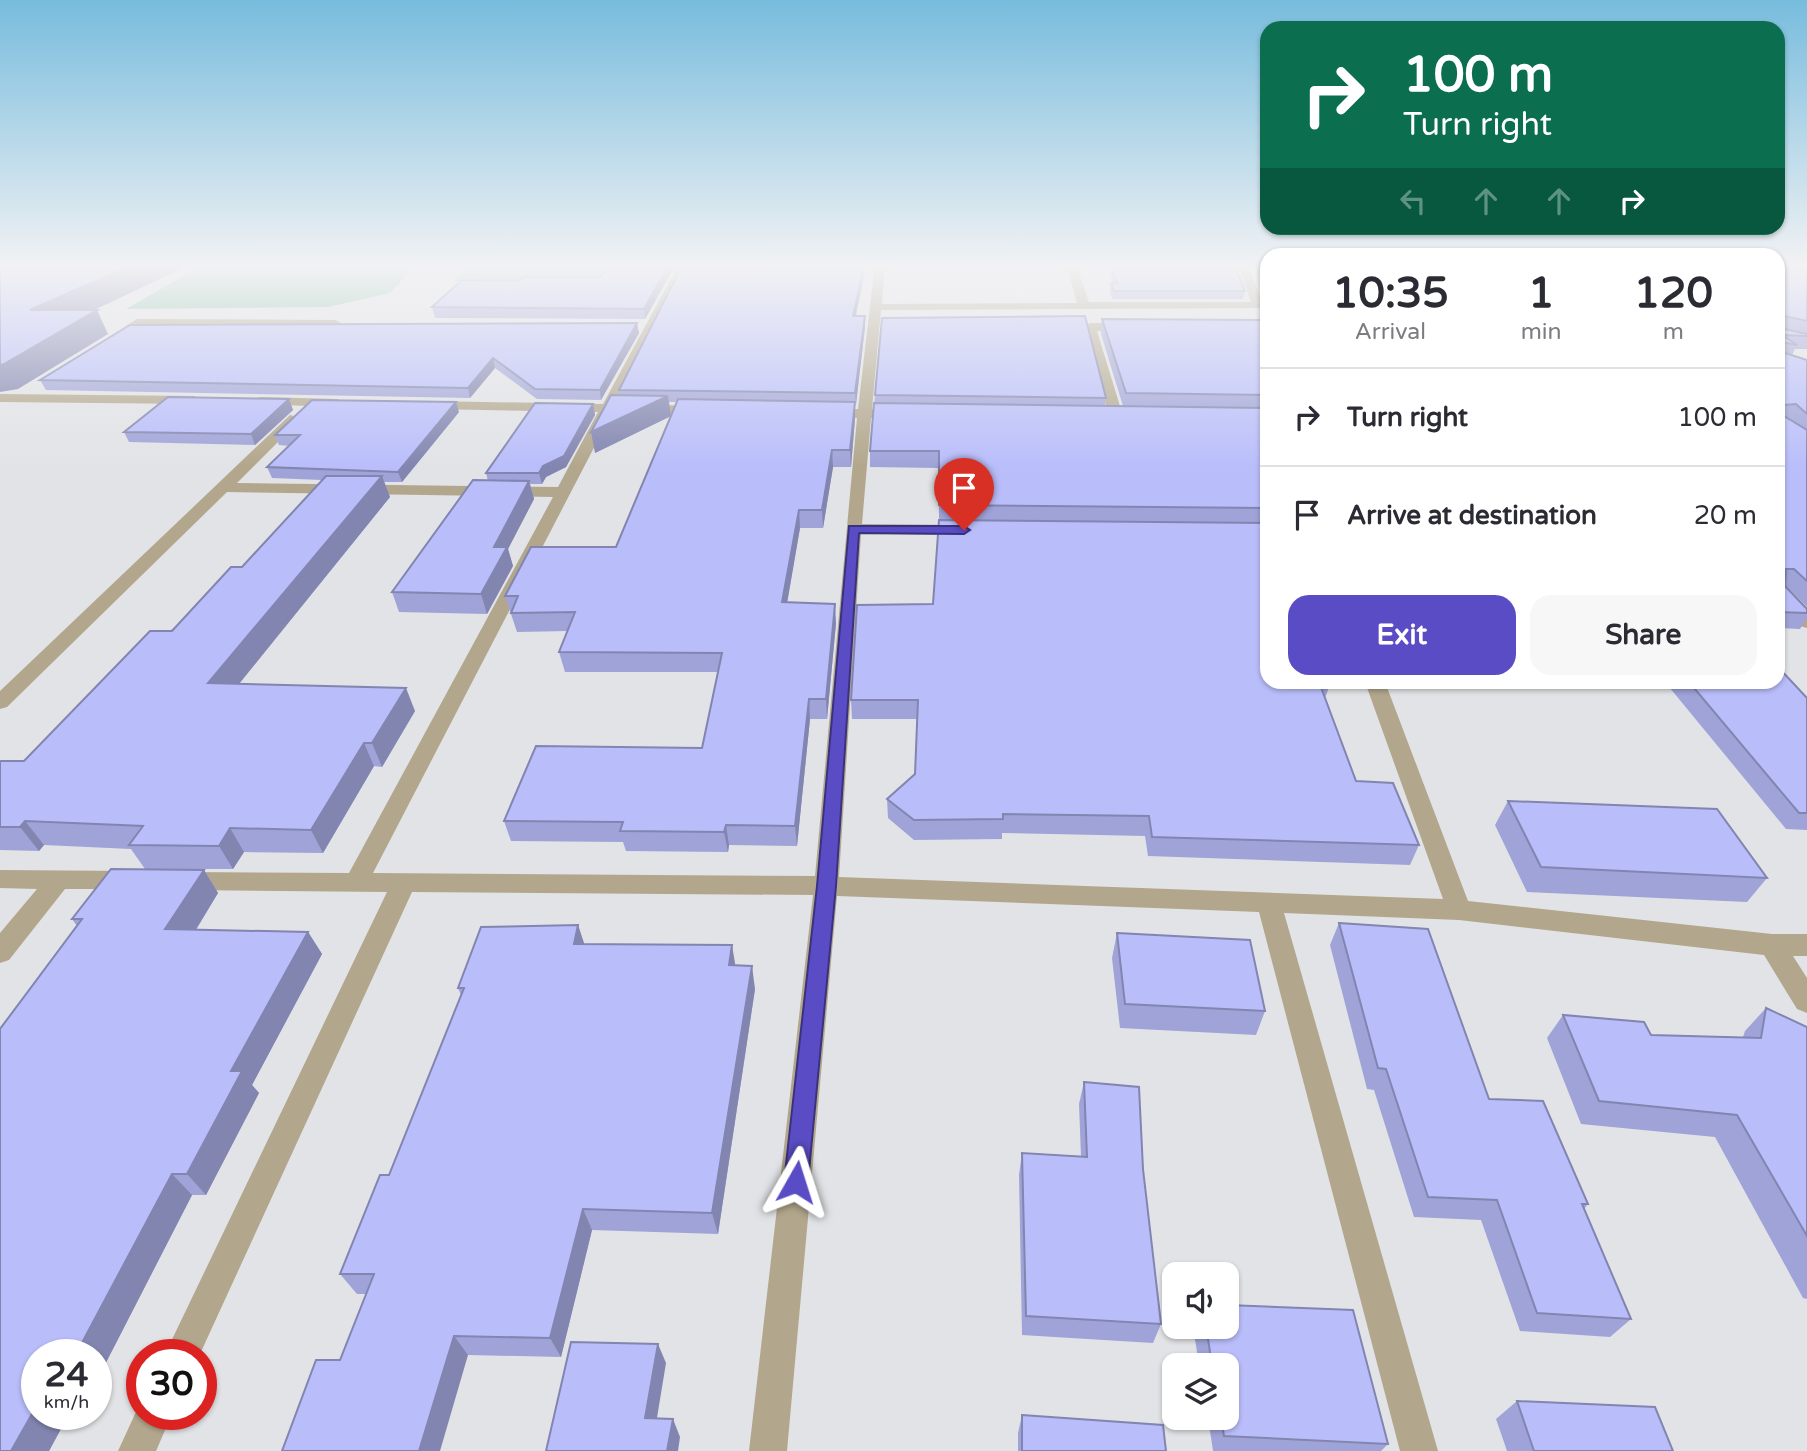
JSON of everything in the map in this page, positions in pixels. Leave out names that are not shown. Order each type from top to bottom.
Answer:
[{"type":"street","points":[[102,345],[123,332]]},
{"type":"street","points":[[356,883],[608,409],[640,332]]},
{"type":"street","points":[[768,1451],[826,886],[853,529],[872,332]]},
{"type":"street","points":[[1091,332],[1116,416]]},
{"type":"street","points":[[0,410],[43,383]]},
{"type":"street","points":[[0,398],[214,401]]},
{"type":"street","points":[[242,401],[352,403]]},
{"type":"street","points":[[0,702],[312,402]]},
{"type":"street","points":[[420,405],[716,411]]},
{"type":"street","points":[[810,412],[920,414]]},
{"type":"street","points":[[224,487],[564,492]]},
{"type":"street","points":[[853,529],[991,530]]},
{"type":"street","points":[[1785,598],[1807,622]]},
{"type":"street","points":[[1378,689],[1459,910]]},
{"type":"street","points":[[0,878],[402,884],[826,886],[1459,910],[1772,945],[1807,945]]},
{"type":"street","points":[[0,952],[59,879]]},
{"type":"street","points":[[189,1339],[402,884]]},
{"type":"street","points":[[1269,904],[1419,1451]]},
{"type":"street","points":[[1772,945],[1807,1001]]},
{"type":"street","points":[[136,1451],[146,1430]]},
{"type":"building","points":[[0,332],[60,332],[4,364],[0,365]]},
{"type":"building","points":[[119,332],[632,332],[600,390],[535,389],[493,358],[468,388],[40,380]]},
{"type":"building","points":[[649,332],[863,332],[855,393],[619,390]]},
{"type":"building","points":[[881,332],[1089,332],[1106,398],[875,395]]},
{"type":"building","points":[[1106,332],[1260,332],[1260,395],[1126,393]]},
{"type":"building","points":[[1785,332],[1796,332],[1807,336],[1785,335]]},
{"type":"building","points":[[1785,337],[1797,345],[1785,342]]},
{"type":"building","points":[[1785,353],[1807,360],[1807,414],[1796,404],[1785,405]]},
{"type":"building","points":[[611,395],[668,396],[591,432]]},
{"type":"building","points":[[168,397],[289,399],[251,434],[124,432]]},
{"type":"building","points":[[678,399],[855,402],[850,450],[832,450],[822,510],[799,510],[782,602],[835,604],[826,699],[809,699],[795,826],[726,825],[724,832],[620,831],[623,822],[504,821],[536,746],[702,748],[722,653],[559,652],[575,612],[511,613],[518,596],[505,596],[531,547],[616,547]]},
{"type":"building","points":[[312,400],[456,402],[398,472],[267,467],[300,435],[275,435]]},
{"type":"building","points":[[535,403],[593,404],[564,456],[543,466],[539,473],[486,473]]},
{"type":"building","points":[[874,403],[1260,408],[1260,508],[939,505],[939,451],[870,451]]},
{"type":"building","points":[[1785,417],[1807,430],[1807,581],[1794,569],[1786,569],[1785,586]]},
{"type":"building","points":[[326,476],[382,476],[208,683],[406,688],[372,743],[364,743],[311,830],[230,828],[219,846],[129,845],[143,826],[25,821],[20,827],[0,827],[0,762],[24,761],[150,631],[172,631],[231,567],[242,567]]},
{"type":"building","points":[[473,480],[529,481],[494,547],[507,547],[481,594],[392,592]]},
{"type":"building","points":[[939,520],[1260,523],[1260,689],[1322,689],[1356,781],[1393,783],[1419,845],[1152,837],[1149,816],[1003,814],[1003,819],[914,820],[887,799],[915,774],[918,700],[851,700],[857,605],[933,604]]},
{"type":"building","points":[[1785,586],[1807,609],[1807,613],[1785,612]]},
{"type":"building","points":[[1785,674],[1807,698],[1807,813],[1799,813],[1695,689],[1785,689]]},
{"type":"building","points":[[1508,801],[1717,809],[1767,878],[1541,867]]},
{"type":"building","points":[[111,869],[204,870],[165,929],[308,932],[231,1071],[242,1071],[187,1174],[172,1174],[84,1339],[21,1339],[23,1430],[11,1451],[0,1451],[0,1029],[82,919],[72,919]]},
{"type":"building","points":[[1339,923],[1428,929],[1489,1099],[1543,1101],[1588,1204],[1582,1204],[1631,1319],[1537,1313],[1497,1200],[1428,1197],[1386,1069],[1378,1068]]},
{"type":"building","points":[[578,925],[574,944],[732,945],[729,965],[752,966],[712,1213],[583,1209],[550,1338],[454,1336],[419,1451],[282,1451],[316,1360],[340,1360],[374,1274],[340,1274],[380,1175],[389,1175],[464,988],[458,988],[481,927]]},
{"type":"building","points":[[1117,933],[1250,940],[1265,1011],[1125,1004]]},
{"type":"building","points":[[1766,1008],[1807,1027],[1807,1236],[1737,1115],[1599,1101],[1563,1015],[1644,1022],[1651,1035],[1761,1038]]},
{"type":"building","points":[[1084,1082],[1139,1087],[1143,1169],[1161,1324],[1026,1316],[1022,1153],[1087,1157]]},
{"type":"building","points":[[1239,1305],[1353,1310],[1388,1444],[1224,1436],[1223,1430],[1239,1430],[1239,1353],[1210,1353],[1208,1339],[1239,1339]]},
{"type":"building","points":[[571,1342],[658,1344],[645,1418],[673,1419],[667,1451],[546,1451]]},
{"type":"building","points":[[1517,1401],[1655,1407],[1673,1451],[1534,1451]]},
{"type":"building","points":[[1022,1415],[1162,1425],[1166,1451],[1022,1451]]},
{"type":"route","points":[[796,1182],[826,886],[853,529],[964,530]]}]
